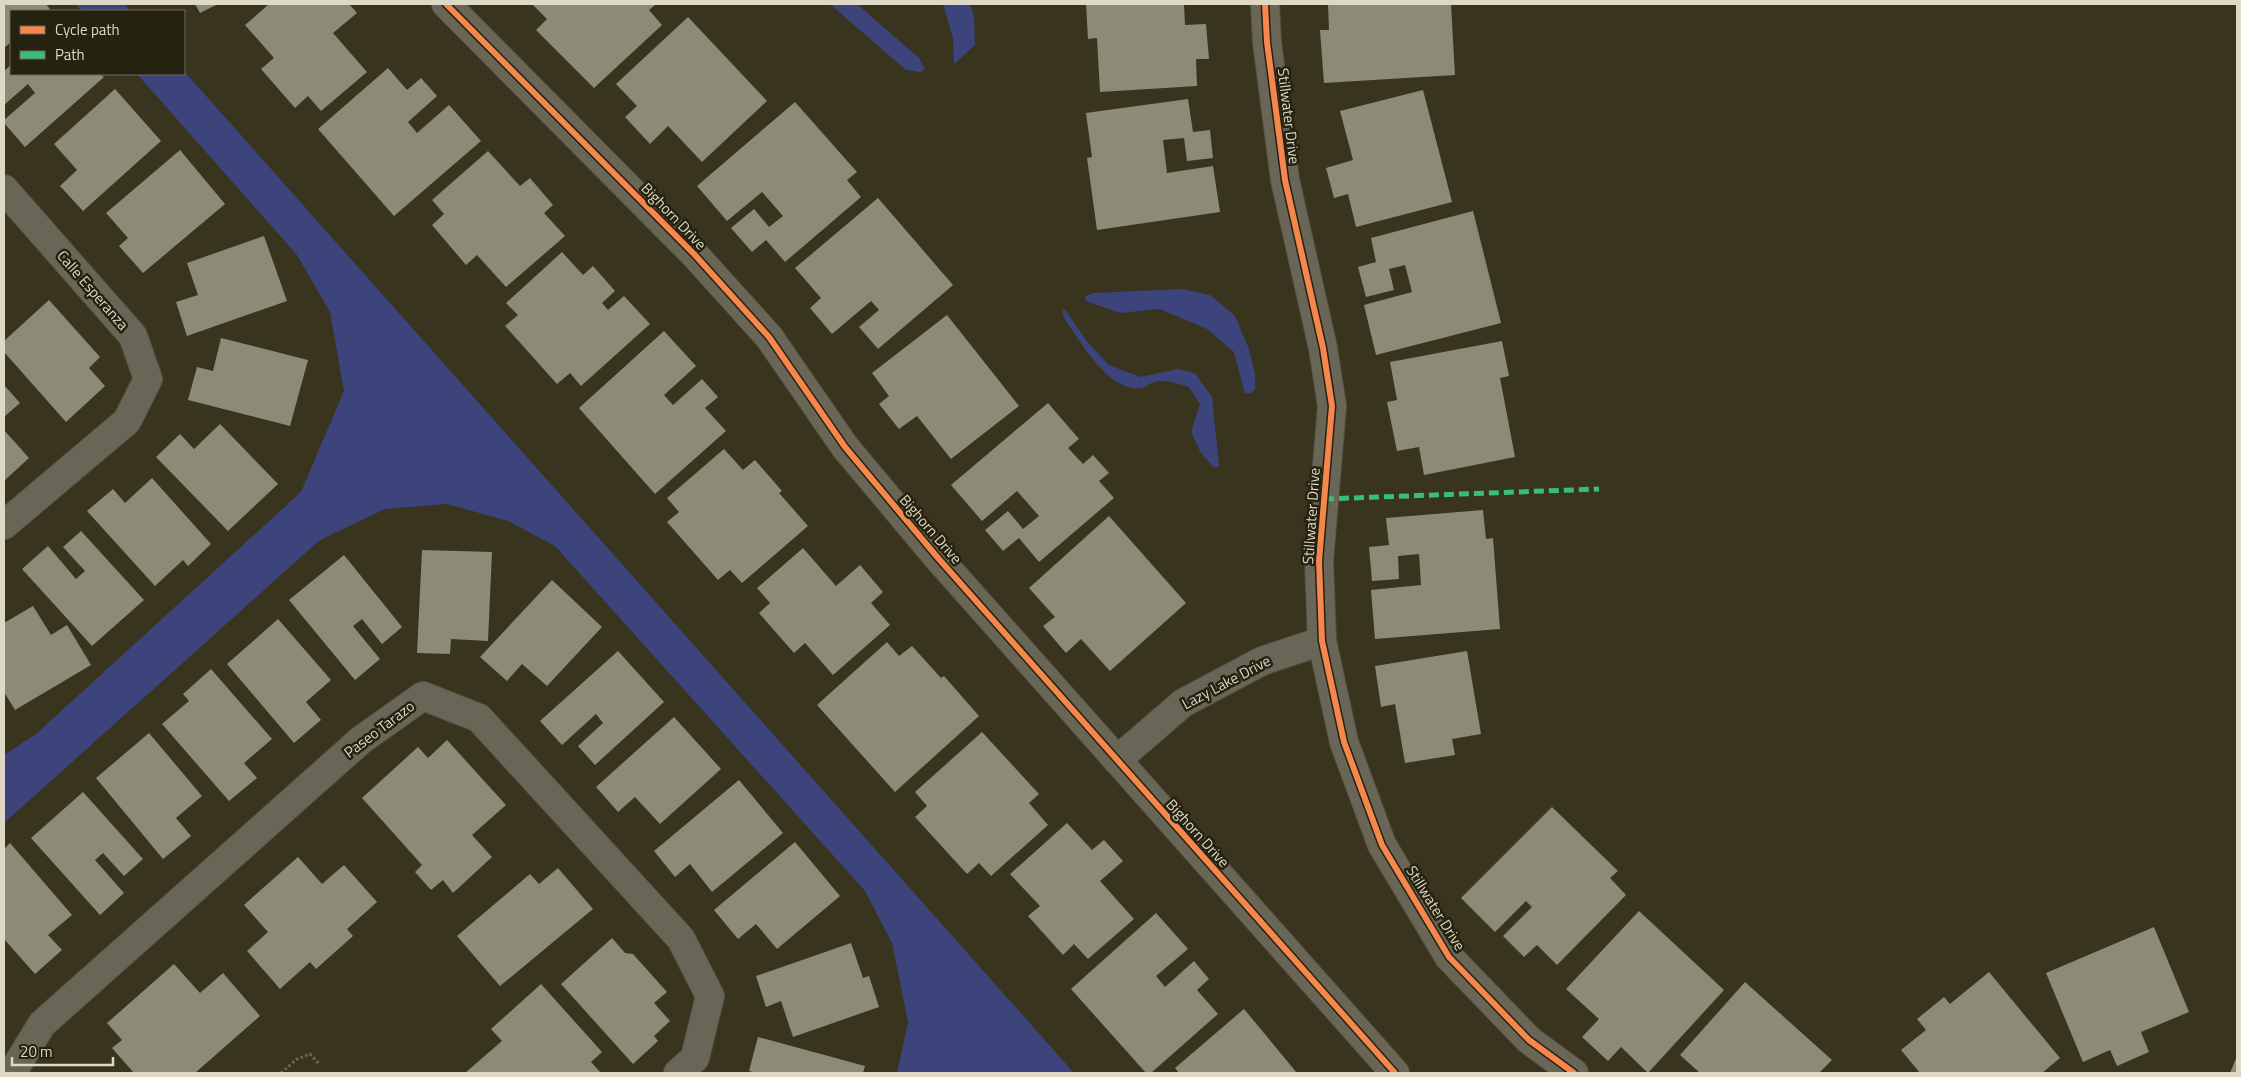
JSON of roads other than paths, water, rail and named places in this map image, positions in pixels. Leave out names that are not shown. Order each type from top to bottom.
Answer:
[{"type":"street","name":"Bighorn Drive","points":[[446,4],[694,254],[769,337],[845,447],[938,558],[1395,1073]]},
{"type":"street","name":"Stillwater Drive","points":[[1265,4],[1267,42],[1285,180],[1321,339],[1332,406],[1319,561],[1322,641],[1344,742],[1382,845],[1450,956],[1529,1040],[1574,1073]]},
{"type":"street","name":"Calle Esperanza","points":[[4,189],[134,336],[148,379],[127,421],[4,525]]},
{"type":"street","name":"Lazy Lake Drive","points":[[1117,760],[1183,703],[1262,661],[1322,641]]},
{"type":"street","name":"Paseo Tarazo","points":[[12,1073],[42,1024],[361,740],[424,696],[479,718],[681,939],[710,996],[695,1058],[678,1073]]}]
